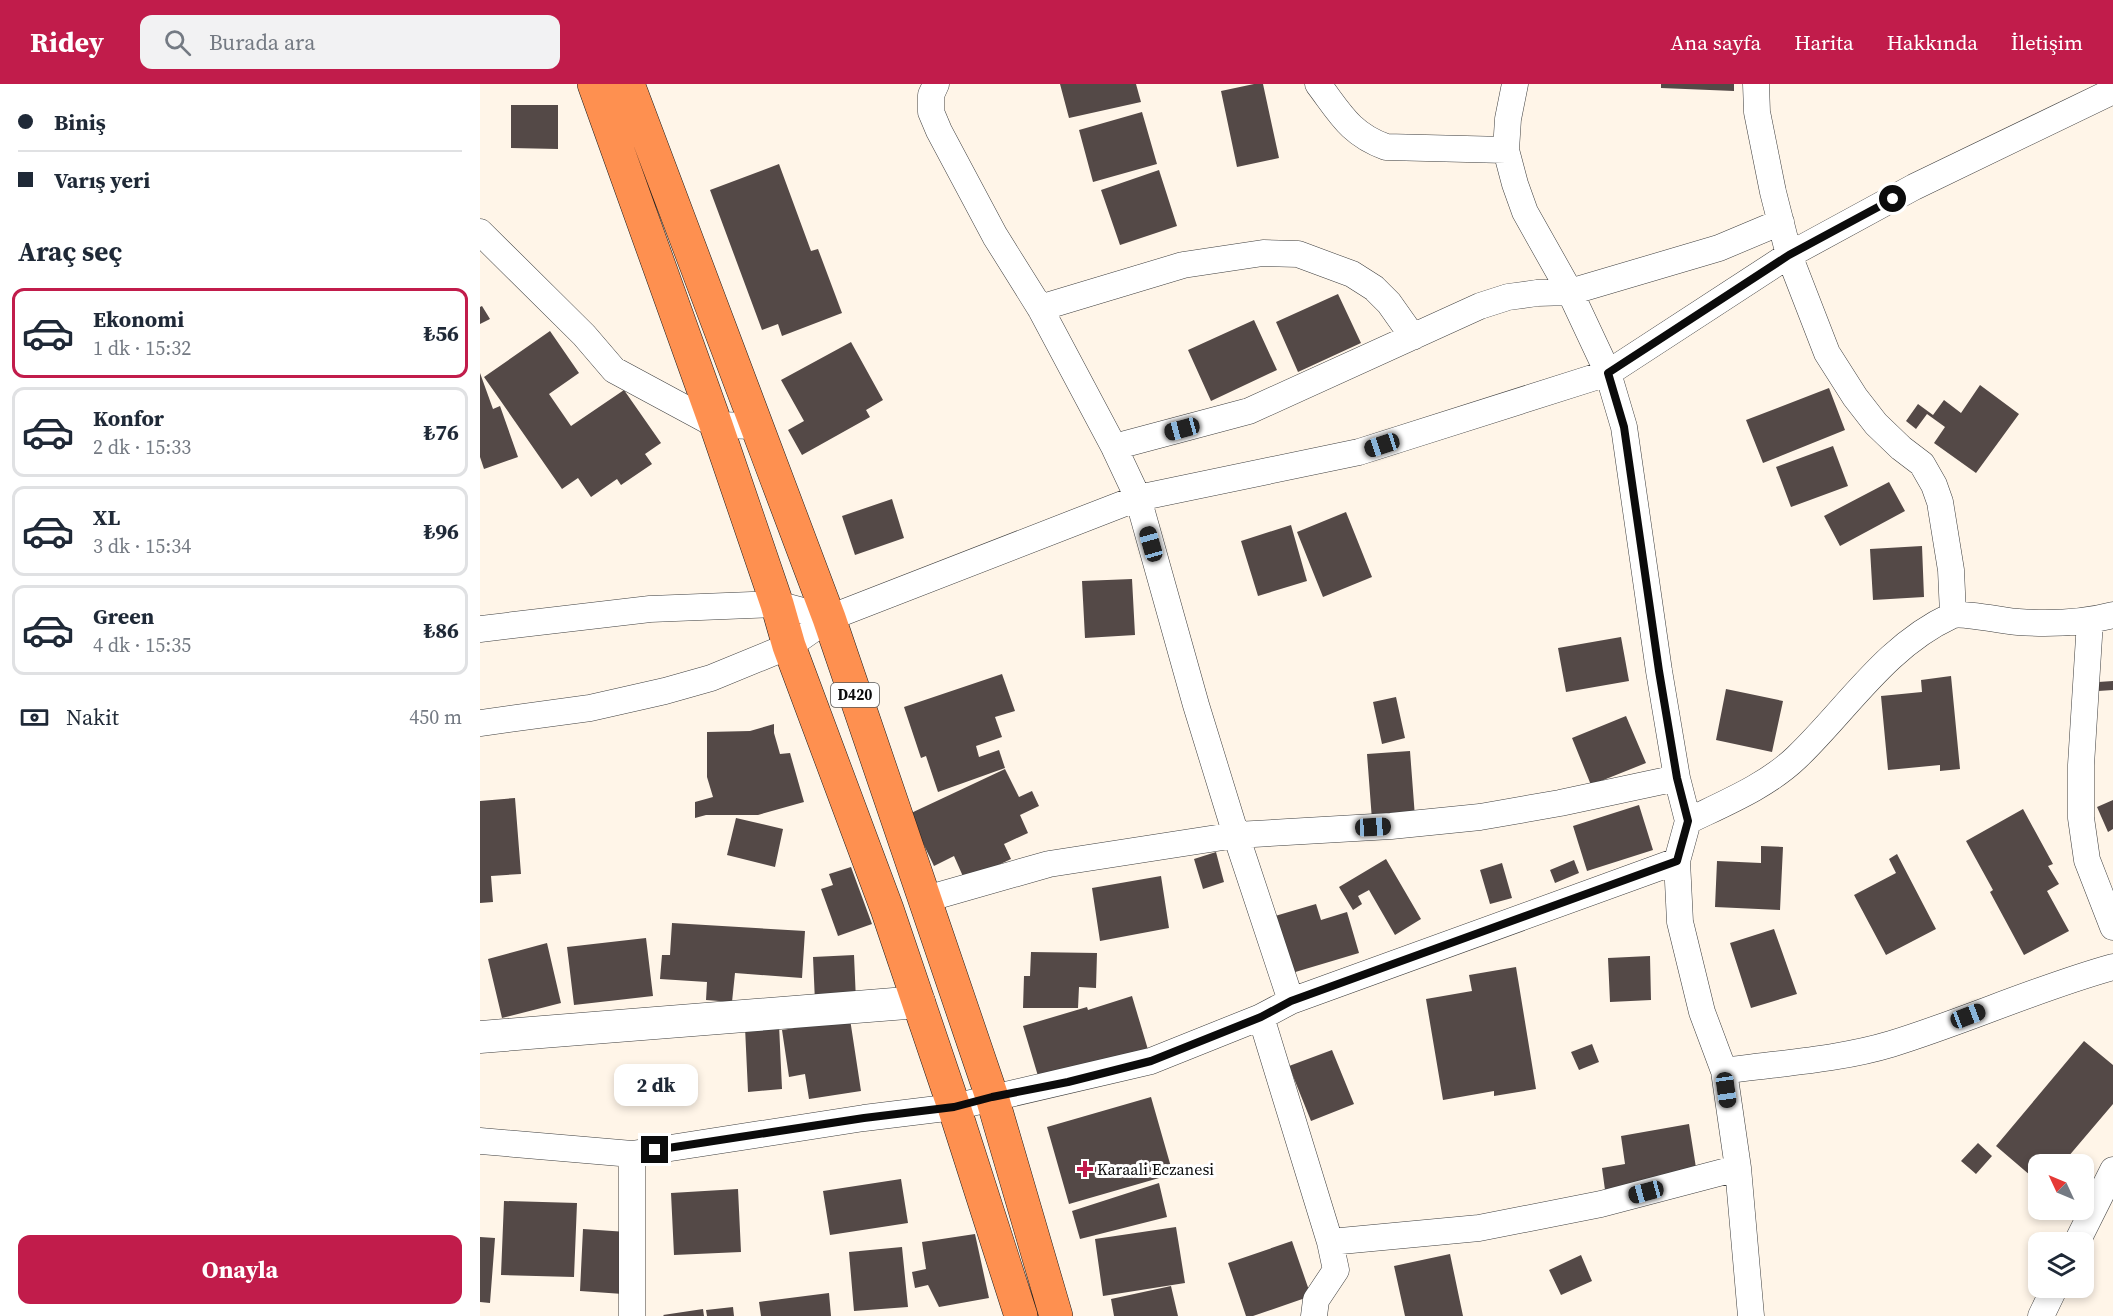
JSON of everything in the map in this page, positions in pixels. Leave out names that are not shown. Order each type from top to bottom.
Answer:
[{"type":"highway","name":"D420","points":[[594,84],[716,425],[789,646],[887,909],[1021,1316]]},
{"type":"highway","name":"D420","points":[[628,84],[829,618],[992,1097],[1056,1316]]},
{"type":"street","points":[[936,84],[931,95],[931,112],[939,131],[994,236],[1040,308],[1114,447],[1138,498],[1196,705],[1291,1001]]},
{"type":"street","points":[[1318,84],[1353,131],[1369,141],[1386,147],[1506,150]]},
{"type":"street","points":[[1515,84],[1508,119],[1506,150],[1525,212],[1570,292],[1608,373],[1624,427],[1659,671],[1677,778],[1688,821],[1677,861],[1680,922],[1702,1012],[1724,1071],[1738,1168],[1751,1316]]},
{"type":"street","points":[[1756,84],[1757,112],[1789,255],[1827,353],[1876,424],[1922,464],[1934,485],[1940,502],[1951,570],[1953,615]]},
{"type":"street","points":[[480,723],[590,708],[711,678],[789,646],[829,618],[1138,498],[1359,452],[1608,373],[1789,255],[1914,187],[2113,91]]},
{"type":"street","points":[[1114,447],[1249,411],[1480,306],[1508,297],[1570,292],[1719,248],[1780,222]]},
{"type":"street","points":[[480,232],[584,334],[614,370],[716,425],[756,426]]},
{"type":"street","points":[[1040,308],[1183,265],[1263,253],[1298,254],[1352,274],[1374,288],[1389,303],[1413,337]]},
{"type":"street","points":[[480,629],[650,609],[777,604],[829,618]]},
{"type":"street","points":[[1688,821],[1761,785],[1797,758],[1843,705],[1890,658],[1918,634],[1953,615],[2020,622],[2102,618],[2081,765],[2080,819],[2087,860],[2113,927]]},
{"type":"street","points":[[926,899],[1049,864],[1236,835],[1391,826],[1480,817],[1560,803],[1677,778]]},
{"type":"street","points":[[480,1141],[632,1154],[864,1118],[954,1107],[1068,1082],[1151,1061],[1261,1017],[1291,1001],[1677,861]]},
{"type":"street","points":[[1724,1071],[1827,1057],[1890,1044],[2075,977],[2113,967]]},
{"type":"street","points":[[480,1037],[918,1002]]},
{"type":"street","points":[[1261,1017],[1330,1242],[1336,1270],[1316,1300],[1314,1316]]},
{"type":"street","points":[[632,1154],[632,1316]]},
{"type":"street","points":[[1330,1242],[1479,1228],[1601,1204],[1738,1168]]},
{"type":"street","points":[[2082,1232],[2113,1170]]},
{"type":"street","points":[[2041,1316],[2050,1298]]},
{"type":"building","points":[[1060,84],[1136,84],[1141,102],[1069,118]]},
{"type":"building","points":[[1263,84],[1279,158],[1237,167],[1221,91]]},
{"type":"building","points":[[1661,84],[1734,84],[1734,91],[1661,88]]},
{"type":"building","points":[[511,105],[558,105],[558,149],[511,148]]},
{"type":"building","points":[[1142,112],[1157,164],[1093,182],[1079,130]]},
{"type":"building","points":[[779,164],[811,251],[818,249],[842,313],[782,336],[778,324],[762,330],[710,190]]},
{"type":"building","points":[[1159,170],[1177,226],[1120,245],[1101,190]]},
{"type":"building","points":[[1338,294],[1361,343],[1298,372],[1276,322]]},
{"type":"building","points":[[482,306],[490,319],[480,324],[480,307]]},
{"type":"building","points":[[1254,320],[1277,370],[1211,401],[1188,350]]},
{"type":"building","points":[[550,331],[579,373],[549,394],[571,426],[624,390],[661,443],[645,454],[652,464],[621,485],[617,479],[591,497],[578,478],[562,489],[484,377]]},
{"type":"building","points":[[851,342],[883,400],[866,410],[870,417],[802,455],[788,430],[804,421],[781,380]]},
{"type":"building","points":[[480,373],[493,409],[500,406],[518,457],[484,469],[480,457]]},
{"type":"building","points":[[1980,385],[2019,414],[1976,473],[1934,443],[1945,427],[1927,414],[1916,429],[1906,421],[1918,404],[1933,415],[1944,400],[1961,413]]},
{"type":"building","points":[[1829,388],[1845,430],[1763,463],[1746,420]]},
{"type":"building","points":[[1833,446],[1848,486],[1791,507],[1776,467]]},
{"type":"building","points":[[1889,482],[1905,511],[1840,546],[1824,516]]},
{"type":"building","points":[[892,499],[904,538],[855,555],[842,516]]},
{"type":"building","points":[[1346,512],[1372,577],[1323,597],[1297,532]]},
{"type":"building","points":[[1291,525],[1307,581],[1258,596],[1241,541]]},
{"type":"building","points":[[1922,546],[1924,597],[1873,600],[1870,549]]},
{"type":"building","points":[[1132,579],[1135,635],[1085,638],[1082,581]]},
{"type":"building","points":[[1621,637],[1629,681],[1566,692],[1558,648]]},
{"type":"building","points":[[1002,674],[1015,711],[995,717],[1002,737],[976,746],[979,757],[999,750],[1005,768],[938,792],[926,756],[921,758],[904,707]]},
{"type":"building","points":[[1951,676],[1960,769],[1940,771],[1940,765],[1888,770],[1881,696],[1922,692],[1921,680]]},
{"type":"building","points":[[2113,681],[2113,690],[2098,691],[2098,682]]},
{"type":"building","points":[[1726,689],[1783,701],[1772,752],[1716,740]]},
{"type":"building","points":[[1396,697],[1405,738],[1382,744],[1373,702]]},
{"type":"building","points":[[1626,716],[1646,763],[1591,785],[1572,738]]},
{"type":"building","points":[[774,724],[780,754],[790,753],[804,802],[758,815],[706,815],[695,818],[695,802],[713,797],[707,777],[707,732],[750,731]]},
{"type":"building","points":[[1410,751],[1415,817],[1372,820],[1367,754]]},
{"type":"building","points":[[1005,769],[1019,797],[1032,791],[1039,806],[1020,815],[1028,833],[1004,844],[1011,859],[965,881],[954,856],[934,866],[909,814]]},
{"type":"building","points":[[515,798],[521,874],[491,876],[493,902],[480,903],[480,801]]},
{"type":"building","points":[[2113,800],[2113,829],[2108,832],[2097,807]]},
{"type":"building","points":[[1639,805],[1653,850],[1587,871],[1573,826]]},
{"type":"building","points":[[2023,809],[2053,864],[2048,866],[2059,884],[2047,891],[2069,931],[2024,955],[1990,892],[1993,890],[1966,841]]},
{"type":"building","points":[[736,818],[783,829],[775,867],[727,855]]},
{"type":"building","points":[[1761,846],[1783,847],[1780,910],[1715,907],[1717,861],[1761,863]]},
{"type":"building","points":[[1216,852],[1224,882],[1203,889],[1194,859]]},
{"type":"building","points":[[1897,854],[1936,929],[1886,955],[1854,895],[1896,873],[1889,859]]},
{"type":"building","points":[[1386,859],[1421,919],[1395,935],[1369,890],[1358,896],[1362,904],[1353,910],[1339,887]]},
{"type":"building","points":[[1574,860],[1579,873],[1555,883],[1550,870]]},
{"type":"building","points":[[1502,863],[1512,898],[1490,904],[1480,870]]},
{"type":"building","points":[[851,867],[872,924],[838,936],[821,889],[833,885],[829,874]]},
{"type":"building","points":[[1161,876],[1169,928],[1100,941],[1092,888]]},
{"type":"building","points":[[1316,904],[1321,920],[1347,912],[1359,953],[1292,973],[1275,916]]},
{"type":"building","points":[[672,923],[805,931],[802,978],[735,973],[732,1002],[706,1000],[707,982],[660,979],[662,955],[670,955]]},
{"type":"building","points":[[1774,929],[1797,994],[1751,1008],[1730,943]]},
{"type":"building","points":[[646,938],[653,996],[574,1005],[567,947]]},
{"type":"building","points":[[547,943],[561,1003],[502,1018],[488,959]]},
{"type":"building","points":[[1031,952],[1097,953],[1096,988],[1079,987],[1078,1008],[1023,1008],[1024,976],[1030,976]]},
{"type":"building","points":[[854,955],[856,1001],[815,1002],[813,957]]},
{"type":"building","points":[[1650,956],[1651,1000],[1610,1002],[1608,958]]},
{"type":"building","points":[[1516,967],[1536,1089],[1494,1096],[1494,1091],[1443,1100],[1426,999],[1472,991],[1469,975]]},
{"type":"building","points":[[1132,996],[1149,1053],[1041,1086],[1023,1026],[1087,1007],[1088,1010]]},
{"type":"building","points":[[850,1019],[861,1091],[809,1099],[805,1074],[789,1077],[782,1030]]},
{"type":"building","points":[[779,1025],[782,1089],[748,1092],[745,1027]]},
{"type":"building","points":[[2084,1041],[2113,1065],[2113,1104],[2070,1154],[2028,1154],[2028,1173],[1996,1146]]},
{"type":"building","points":[[1592,1044],[1599,1062],[1579,1070],[1571,1052]]},
{"type":"building","points":[[1332,1050],[1354,1104],[1311,1121],[1289,1066]]},
{"type":"building","points":[[1151,1097],[1173,1174],[1069,1204],[1047,1127]]},
{"type":"building","points":[[1689,1124],[1697,1174],[1605,1190],[1602,1168],[1625,1164],[1621,1136]]},
{"type":"building","points":[[1978,1143],[1992,1156],[1976,1174],[1961,1161]]},
{"type":"building","points":[[901,1179],[908,1223],[830,1235],[823,1191]]},
{"type":"building","points":[[1159,1183],[1167,1217],[1080,1239],[1072,1211]]},
{"type":"building","points":[[738,1189],[741,1252],[674,1255],[671,1193]]},
{"type":"building","points":[[504,1201],[577,1203],[574,1277],[501,1275]]},
{"type":"building","points":[[1176,1227],[1185,1283],[1103,1296],[1095,1239]]},
{"type":"building","points":[[583,1229],[627,1232],[623,1294],[580,1291]]},
{"type":"building","points":[[975,1234],[989,1298],[939,1307],[928,1285],[915,1288],[912,1272],[926,1269],[922,1242]]},
{"type":"building","points":[[480,1237],[495,1238],[490,1303],[480,1302]]},
{"type":"building","points":[[1292,1241],[1311,1296],[1253,1316],[1246,1316],[1228,1263]]},
{"type":"building","points":[[902,1247],[908,1307],[854,1311],[849,1252]]},
{"type":"building","points":[[1450,1254],[1463,1316],[1405,1316],[1394,1266]]},
{"type":"building","points":[[1581,1255],[1592,1281],[1561,1295],[1549,1270]]},
{"type":"building","points":[[1171,1286],[1178,1316],[1114,1316],[1111,1299]]},
{"type":"building","points":[[829,1293],[831,1316],[761,1316],[759,1302]]},
{"type":"building","points":[[733,1307],[734,1316],[707,1316],[706,1310]]},
{"type":"building","points":[[703,1309],[704,1316],[663,1315]]},
{"type":"place","name":"Karaali Eczanesi","points":[[1085,1169]]},
{"type":"route","points":[[655,1150],[864,1118],[954,1107],[1151,1061],[1261,1017],[1291,1001],[1677,861],[1688,821],[1677,778],[1659,671],[1624,427],[1608,373],[1789,255],[1893,199]]}]
